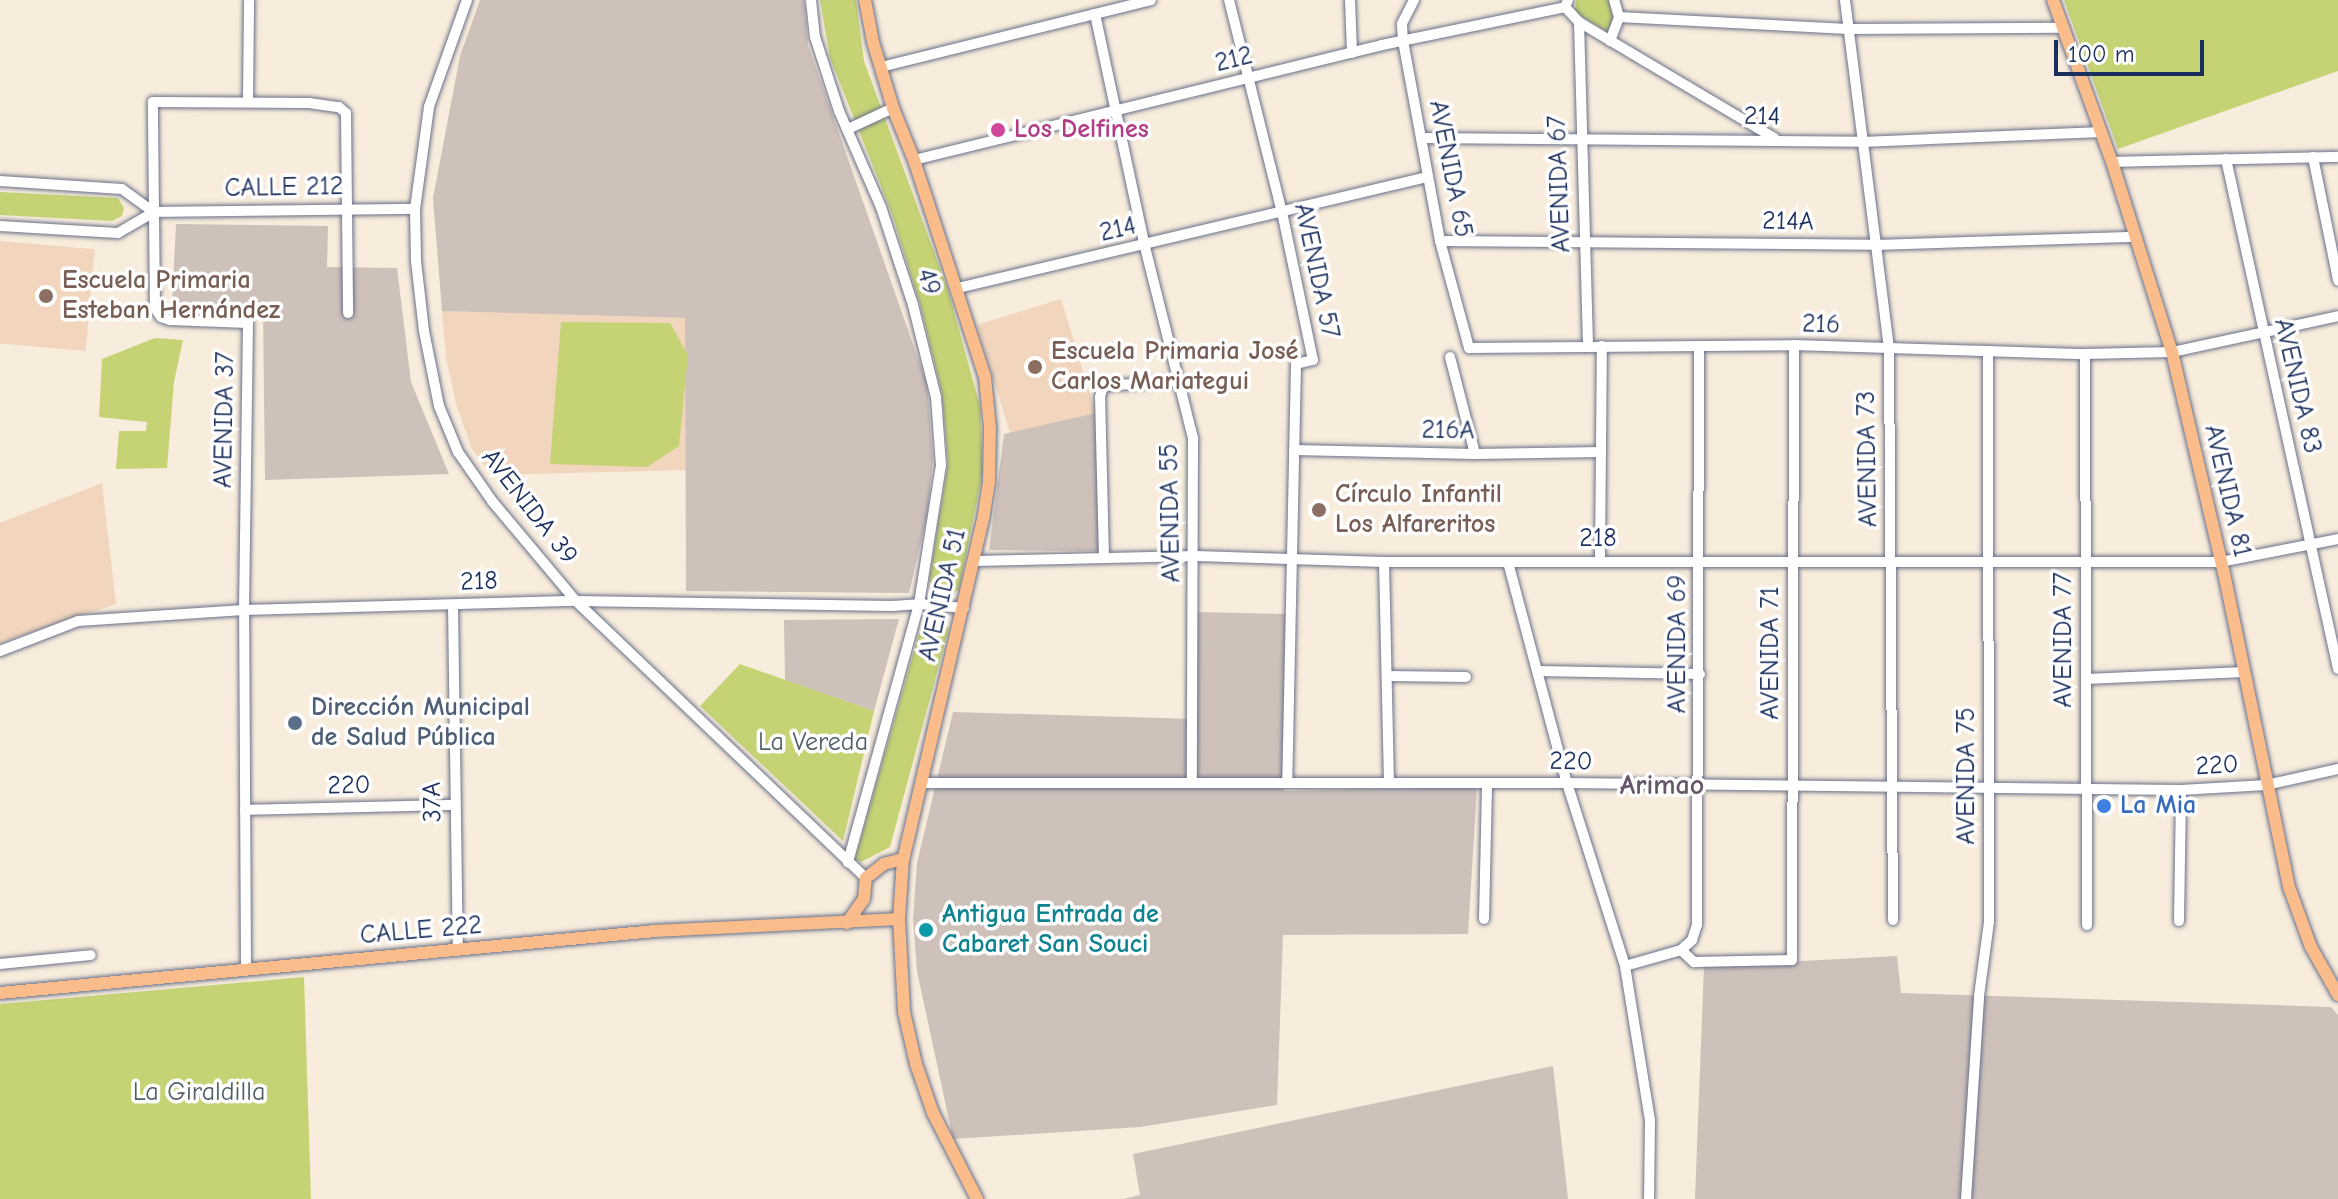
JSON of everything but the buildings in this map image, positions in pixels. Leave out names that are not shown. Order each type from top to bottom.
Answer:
[{"type":"main road","name":"AVENIDA 51","points":[[865,0],[893,108],[958,288],[985,377],[990,428],[989,482],[975,561],[903,859],[899,919],[904,1012],[916,1064],[933,1113],[974,1198]]},
{"type":"main road","name":"AVENIDA 81","points":[[2053,0],[2102,132],[2172,352],[2221,562],[2289,887],[2311,947],[2338,995]]},
{"type":"main road","points":[[847,923],[864,899],[866,878],[884,864],[903,859]]},
{"type":"main road","points":[[864,899],[881,921]]},
{"type":"main road","name":"CALLE 222","points":[[0,993],[655,931],[899,919]]},
{"type":"street","points":[[249,0],[248,101],[309,103],[339,107],[346,113],[348,313]]},
{"type":"street","name":"AVENIDA 39","points":[[467,0],[429,107],[415,209],[416,261],[424,331],[444,417],[458,452],[492,501],[576,601],[866,878]]},
{"type":"street","name":"49","points":[[811,0],[815,37],[848,129],[881,207],[913,305],[936,397],[941,465],[919,604],[848,862]]},
{"type":"street","points":[[881,67],[1151,0]]},
{"type":"street","name":"AVENIDA 57","points":[[1229,0],[1282,212],[1313,360],[1296,364],[1287,783]]},
{"type":"street","points":[[1350,0],[1352,53]]},
{"type":"street","name":"AVENIDA 65","points":[[1414,0],[1402,24],[1403,41],[1440,241],[1469,348]]},
{"type":"street","points":[[1610,41],[1619,17],[1614,0]]},
{"type":"street","name":"AVENIDA 73","points":[[1845,0],[1889,350],[1893,920]]},
{"type":"street","points":[[1567,3],[1579,22],[1776,139]]},
{"type":"street","name":"212","points":[[914,160],[1567,3]]},
{"type":"street","name":"AVENIDA 55","points":[[1095,14],[1145,247],[1193,438],[1196,556],[1192,783]]},
{"type":"street","points":[[1619,17],[1848,29],[2063,28]]},
{"type":"street","name":"AVENIDA 67","points":[[1579,22],[1588,345]]},
{"type":"street","name":"AVENIDA 37","points":[[246,970],[244,610],[248,323],[170,320],[161,317],[155,308],[153,102],[248,101]]},
{"type":"street","points":[[848,129],[893,108]]},
{"type":"street","name":"214","points":[[1421,138],[1580,137],[1862,142],[2102,132]]},
{"type":"street","points":[[2313,157],[2338,280]]},
{"type":"street","points":[[2112,162],[2338,157]]},
{"type":"street","name":"AVENIDA 83","points":[[2226,159],[2338,669]]},
{"type":"street","name":"214","points":[[958,288],[1145,247],[1427,177]]},
{"type":"street","points":[[0,181],[122,189],[154,212]]},
{"type":"street","name":"CALLE 212","points":[[0,226],[118,233],[154,212],[415,209]]},
{"type":"street","name":"214A","points":[[1440,241],[1875,245],[2136,237]]},
{"type":"street","name":"216","points":[[1469,348],[1794,345],[2085,354],[2172,352],[2338,316]]},
{"type":"street","name":"AVENIDA 71","points":[[1681,950],[1694,962],[1792,960],[1794,345]]},
{"type":"street","points":[[1600,561],[1602,346]]},
{"type":"street","name":"AVENIDA 69","points":[[1681,950],[1692,940],[1697,925],[1701,561],[1699,347]]},
{"type":"street","name":"AVENIDA 75","points":[[1966,1199],[1979,996],[1989,922],[1988,352]]},
{"type":"street","name":"AVENIDA 77","points":[[2085,354],[2087,925]]},
{"type":"street","points":[[1450,357],[1475,454]]},
{"type":"street","points":[[1104,558],[1100,397],[1103,386],[1179,381]]},
{"type":"street","name":"216A","points":[[1294,450],[1475,454],[1601,452]]},
{"type":"street","name":"218","points":[[975,561],[1196,556],[1384,562],[2221,562],[2338,539]]},
{"type":"street","points":[[1384,562],[1389,783]]},
{"type":"street","points":[[1508,562],[1567,783],[1625,966],[1650,1120],[1649,1199]]},
{"type":"street","name":"218","points":[[0,651],[78,621],[244,610],[576,601],[919,604],[964,608]]},
{"type":"street","name":"37A","points":[[453,605],[458,950]]},
{"type":"street","points":[[1538,671],[1700,674]]},
{"type":"street","points":[[2086,679],[2245,672]]},
{"type":"street","points":[[1387,676],[1466,677]]},
{"type":"street","name":"220","points":[[923,783],[1567,783],[2181,790],[2266,785],[2338,769]]},
{"type":"street","points":[[1484,919],[1487,783]]},
{"type":"street","points":[[2179,921],[2181,790]]},
{"type":"street","name":"220","points":[[245,810],[455,805]]},
{"type":"street","points":[[1625,966],[1681,950]]},
{"type":"street","points":[[0,964],[91,955]]},
{"type":"shaded area","points":[[480,0],[804,0],[808,45],[927,384],[933,459],[927,516],[909,593],[686,591],[685,318],[442,311],[433,198],[460,56]]},
{"type":"shaded area","points":[[176,224],[328,226],[327,267],[397,268],[411,382],[449,474],[265,480],[263,311],[172,303]]},
{"type":"shaded area","name":"Escuela Primaria Esteban Hernández","points":[[0,241],[95,249],[86,351],[0,343]]},
{"type":"shaded area","name":"Escuela Primaria José Carlos Mariategui","points":[[1061,299],[1095,412],[1011,438],[977,325]]},
{"type":"shaded area","points":[[442,311],[685,318],[688,470],[492,475],[472,449],[456,404],[446,358]]},
{"type":"shaded area","points":[[1095,413],[1100,551],[989,550],[1004,434]]},
{"type":"shaded area","points":[[102,483],[116,604],[0,643],[0,523]]},
{"type":"shaded area","points":[[1196,612],[1286,614],[1284,791],[1477,787],[1468,934],[1283,935],[1277,1105],[1140,1127],[953,1139],[917,971],[913,919],[917,863],[953,712],[1194,719]]},
{"type":"shaded area","points":[[899,619],[874,711],[785,680],[784,620]]},
{"type":"shaded area","points":[[1897,956],[1901,993],[2331,1007],[2338,1015],[2338,1199],[1695,1199],[1704,966]]},
{"type":"shaded area","points":[[1553,1066],[1568,1199],[1123,1199],[1140,1195],[1133,1154]]},
{"type":"green space","points":[[820,0],[856,0],[864,61],[948,290],[980,406],[983,471],[959,590],[946,596],[937,595],[929,581],[948,463],[942,394],[921,308],[892,214],[830,58]]},
{"type":"green space","points":[[1576,0],[1610,0],[1614,18],[1607,32],[1575,12]]},
{"type":"green space","points":[[2064,0],[2338,0],[2338,71],[2118,149]]},
{"type":"green space","points":[[0,192],[118,198],[124,208],[122,216],[112,221],[0,215]]},
{"type":"green space","points":[[561,322],[670,323],[688,355],[679,446],[647,467],[550,464]]},
{"type":"green space","points":[[155,338],[183,340],[174,382],[167,468],[116,469],[119,431],[146,431],[147,422],[99,417],[102,359]]},
{"type":"green space","points":[[923,619],[949,628],[890,847],[861,862],[855,859]]},
{"type":"green space","name":"La Vereda","points":[[740,664],[874,711],[843,841],[700,706]]},
{"type":"green space","name":"La Giraldilla","points":[[304,977],[311,1199],[0,1199],[0,1004]]},
{"type":"place","name":"Los Delfines","points":[[998,130]]},
{"type":"place","name":"Escuela Primaria Esteban Hernández","points":[[46,296]]},
{"type":"place","name":"Escuela Primaria José Carlos Mariategui","points":[[1035,367]]},
{"type":"place","name":"Círculo Infantil Los Alfareritos","points":[[1319,510]]},
{"type":"place","name":"Dirección Municipal de Salud Pública","points":[[295,723]]},
{"type":"place","name":"La Mia","points":[[2104,806]]},
{"type":"place","name":"Antigua Entrada de Cabaret San Souci","points":[[926,930]]},
{"type":"district","name":"Arimao","points":[[1662,785]]}]
